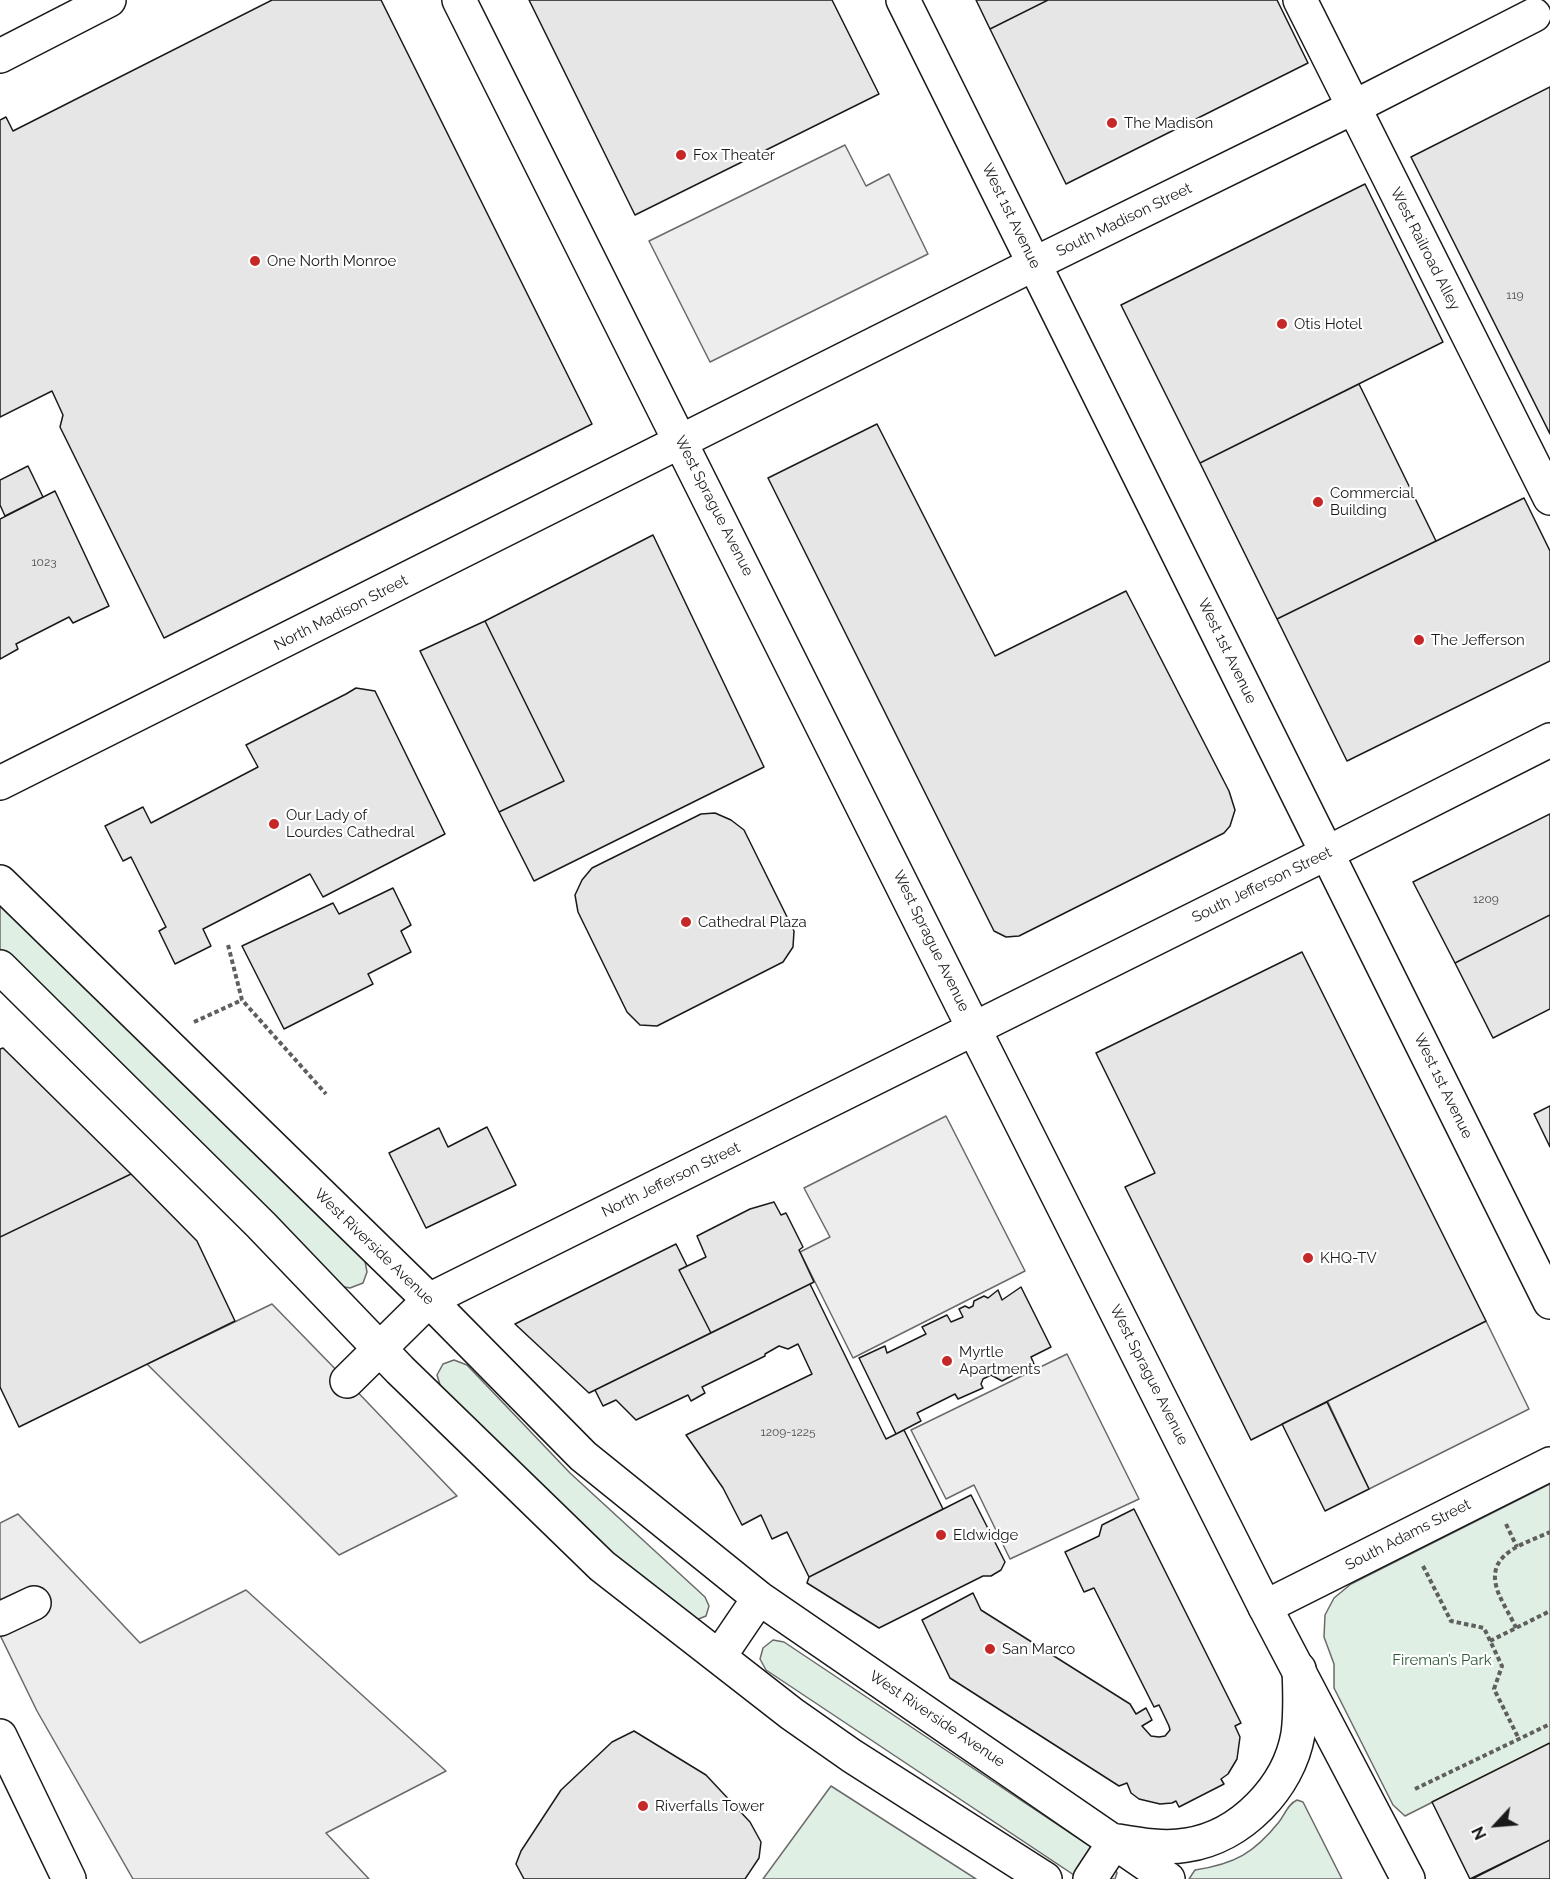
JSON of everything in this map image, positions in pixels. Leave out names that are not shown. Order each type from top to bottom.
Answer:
[{"type":"street","points":[[0,56],[109,0]]},
{"type":"street","name":"West Sprague Avenue","points":[[459,0],[1265,1607],[1408,1879]]},
{"type":"street","name":"West 1st Avenue","points":[[903,0],[1550,1302]]},
{"type":"street","name":"West Railroad Alley","points":[[1300,0],[1550,498]]},
{"type":"street","name":"South Madison Street","points":[[682,442],[1534,15]]},
{"type":"street","name":"North Madison Street","points":[[0,783],[682,442]]},
{"type":"street","name":"South Jefferson Street","points":[[974,1029],[1550,740]]},
{"type":"street","name":"West Riverside Avenue","points":[[0,882],[429,1300],[583,1456],[759,1598],[1168,1879]]},
{"type":"street","points":[[0,967],[261,1225],[379,1348],[602,1566],[792,1714],[852,1756],[1045,1879]]},
{"type":"street","name":"North Jefferson Street","points":[[346,1381],[429,1300],[974,1029]]},
{"type":"street","name":"South Adams Street","points":[[1265,1607],[1550,1464]]},
{"type":"street","points":[[719,1657],[759,1598]]},
{"type":"street","points":[[0,1619],[34,1603]]},
{"type":"street","points":[[1090,1879],[1114,1841],[1159,1846],[1187,1846],[1208,1841],[1250,1815],[1270,1795],[1292,1757],[1298,1734],[1299,1669]]},
{"type":"street","points":[[0,1736],[69,1879]]},
{"type":"path","points":[[228,945],[242,1000],[326,1094]]},
{"type":"path","points":[[194,1022],[242,1000]]},
{"type":"path","points":[[1506,1524],[1517,1547]]},
{"type":"path","points":[[1516,1628],[1496,1585],[1496,1567],[1505,1554],[1550,1532]]},
{"type":"path","points":[[1423,1565],[1450,1621],[1484,1628],[1502,1666],[1494,1689],[1519,1739]]},
{"type":"path","points":[[1490,1641],[1550,1611]]},
{"type":"path","points":[[1415,1789],[1550,1724]]},
{"type":"green space","points":[[0,907],[6,907],[365,1261],[367,1272],[363,1283],[350,1288],[339,1286],[0,949]]},
{"type":"green space","points":[[454,1360],[467,1365],[570,1473],[705,1597],[709,1606],[706,1616],[696,1620],[612,1558],[441,1388],[437,1375],[443,1364]]},
{"type":"green space","name":"Fireman’s Park","points":[[1550,1484],[1550,1743],[1405,1816],[1393,1805],[1334,1688],[1334,1664],[1324,1637],[1325,1615],[1334,1598],[1351,1584]]},
{"type":"green space","points":[[773,1640],[784,1642],[1112,1861],[1117,1873],[1115,1879],[1080,1879],[766,1670],[760,1659],[763,1648]]},
{"type":"green space","points":[[831,1786],[976,1879],[763,1879]]},
{"type":"green space","points":[[1297,1800],[1303,1802],[1342,1879],[1189,1879],[1195,1870],[1233,1860],[1252,1849],[1270,1833]]},
{"type":"shaded area","points":[[845,145],[866,186],[889,174],[928,254],[710,362],[649,241]]},
{"type":"shaded area","points":[[946,1116],[1025,1271],[853,1358],[800,1252],[830,1237],[804,1188]]},
{"type":"shaded area","points":[[272,1304],[457,1496],[339,1555],[147,1364]]},
{"type":"shaded area","points":[[1486,1321],[1529,1409],[1369,1489],[1327,1400]]},
{"type":"shaded area","points":[[1067,1354],[1139,1499],[1010,1559],[974,1485],[946,1499],[911,1430]]},
{"type":"shaded area","points":[[18,1514],[140,1643],[246,1590],[446,1771],[326,1833],[369,1879],[133,1879],[37,1711],[0,1635],[0,1523]]},
{"type":"building","name":"One North Monroe","points":[[272,0],[381,0],[592,424],[164,638],[60,427],[63,415],[52,391],[0,417],[0,120],[6,117],[13,131]]},
{"type":"building","name":"Fox Theater","points":[[529,0],[832,0],[879,94],[635,215]]},
{"type":"building","points":[[976,0],[1048,0],[990,29]]},
{"type":"building","name":"The Madison","points":[[1048,0],[1277,0],[1308,63],[1066,184],[990,29]]},
{"type":"building","points":[[1550,87],[1550,434],[1411,157]]},
{"type":"building","name":"Otis Hotel","points":[[1365,184],[1443,342],[1200,463],[1121,305]]},
{"type":"building","name":"Commercial Building","points":[[1359,384],[1436,541],[1277,619],[1200,463]]},
{"type":"building","points":[[877,424],[995,656],[1126,591],[1229,791],[1235,810],[1230,826],[1224,833],[1019,936],[1006,937],[994,931],[768,478]]},
{"type":"building","points":[[28,466],[43,497],[5,516],[0,505],[0,480]]},
{"type":"building","points":[[55,491],[109,606],[73,623],[69,617],[16,644],[18,649],[0,659],[0,519]]},
{"type":"building","name":"The Jefferson","points":[[1524,498],[1550,551],[1550,661],[1347,761],[1277,619]]},
{"type":"building","points":[[653,535],[764,767],[534,881],[499,812],[564,781],[485,621]]},
{"type":"building","points":[[485,621],[564,781],[499,812],[420,651]]},
{"type":"building","name":"Our Lady of Lourdes Cathedral","points":[[356,688],[375,691],[445,834],[323,897],[310,874],[203,929],[211,946],[175,964],[159,931],[166,927],[131,857],[123,861],[105,826],[143,807],[151,823],[258,767],[246,745]]},
{"type":"building","name":"Cathedral Plaza","points":[[715,813],[731,820],[744,830],[794,931],[793,947],[783,962],[657,1026],[640,1025],[627,1012],[578,912],[575,895],[582,880],[592,868],[701,814]]},
{"type":"building","points":[[1550,814],[1550,915],[1455,963],[1413,882]]},
{"type":"building","points":[[393,888],[411,925],[401,931],[411,952],[368,974],[373,984],[284,1029],[242,946],[333,903],[339,914]]},
{"type":"building","points":[[1550,915],[1550,1009],[1493,1038],[1455,963]]},
{"type":"building","name":"KHQ-TV","points":[[1302,952],[1486,1321],[1251,1440],[1125,1187],[1155,1173],[1096,1053]]},
{"type":"building","points":[[3,1048],[131,1174],[0,1237],[0,1049]]},
{"type":"building","points":[[1550,1106],[1550,1147],[1534,1114]]},
{"type":"building","points":[[487,1127],[516,1185],[426,1228],[389,1153],[439,1128],[448,1147]]},
{"type":"building","points":[[131,1174],[197,1241],[235,1321],[19,1427],[0,1387],[0,1237]]},
{"type":"building","points":[[774,1202],[781,1215],[786,1213],[803,1247],[799,1250],[814,1282],[711,1333],[679,1270],[706,1257],[697,1236],[750,1209]]},
{"type":"building","points":[[676,1244],[687,1266],[679,1270],[711,1333],[589,1393],[515,1324]]},
{"type":"building","points":[[810,1284],[886,1439],[904,1430],[943,1509],[809,1577],[787,1532],[772,1539],[761,1515],[742,1525],[723,1488],[686,1435],[812,1374],[798,1344],[788,1349],[779,1346],[765,1356],[702,1387],[705,1393],[691,1401],[688,1395],[636,1420],[616,1400],[603,1406],[595,1390]]},
{"type":"building","name":"Myrtle Apartments","points":[[1021,1287],[1051,1347],[1031,1357],[1034,1364],[1002,1381],[991,1375],[983,1379],[981,1384],[983,1388],[958,1399],[955,1394],[917,1413],[921,1421],[896,1434],[859,1358],[885,1346],[887,1353],[926,1334],[922,1327],[947,1315],[951,1322],[963,1317],[959,1309],[973,1306],[974,1301],[984,1296],[988,1298],[998,1290],[1002,1300]]},
{"type":"building","points":[[1327,1402],[1369,1489],[1325,1511],[1282,1424]]},
{"type":"building","name":"Eldwidge","points":[[971,1495],[1005,1562],[1001,1570],[991,1576],[983,1576],[879,1628],[807,1583],[809,1577]]},
{"type":"building","name":"San Marco","points":[[1134,1509],[1241,1723],[1235,1726],[1240,1737],[1237,1759],[1228,1774],[1221,1779],[1224,1784],[1179,1807],[1176,1801],[1160,1804],[1139,1799],[1131,1793],[1127,1783],[1119,1786],[950,1678],[922,1620],[973,1593],[981,1610],[1130,1704],[1136,1714],[1146,1708],[1152,1720],[1142,1726],[1151,1736],[1165,1736],[1170,1730],[1159,1705],[1154,1707],[1094,1588],[1084,1592],[1065,1552],[1099,1536],[1102,1525]]},
{"type":"building","name":"Riverfalls Tower","points":[[634,1731],[706,1775],[750,1822],[761,1842],[759,1858],[745,1879],[524,1879],[516,1864],[521,1851],[561,1790],[612,1742]]},
{"type":"building","points":[[1550,1743],[1550,1840],[1470,1879],[1432,1802]]},
{"type":"building","points":[[1550,1840],[1550,1879],[1472,1879]]},
{"type":"place","name":"The Madison","points":[[1112,123]]},
{"type":"place","name":"Fox Theater","points":[[681,155]]},
{"type":"place","name":"One North Monroe","points":[[255,261]]},
{"type":"place","name":"Otis Hotel","points":[[1282,324]]},
{"type":"place","name":"Commercial Building","points":[[1318,502]]},
{"type":"place","name":"The Jefferson","points":[[1419,640]]},
{"type":"place","name":"Our Lady of Lourdes Cathedral","points":[[274,824]]},
{"type":"place","name":"Cathedral Plaza","points":[[686,922]]},
{"type":"place","name":"KHQ-TV","points":[[1308,1258]]},
{"type":"place","name":"Myrtle Apartments","points":[[947,1361]]},
{"type":"place","name":"Eldwidge","points":[[941,1535]]},
{"type":"place","name":"San Marco","points":[[990,1649]]},
{"type":"place","name":"Riverfalls Tower","points":[[643,1806]]}]
